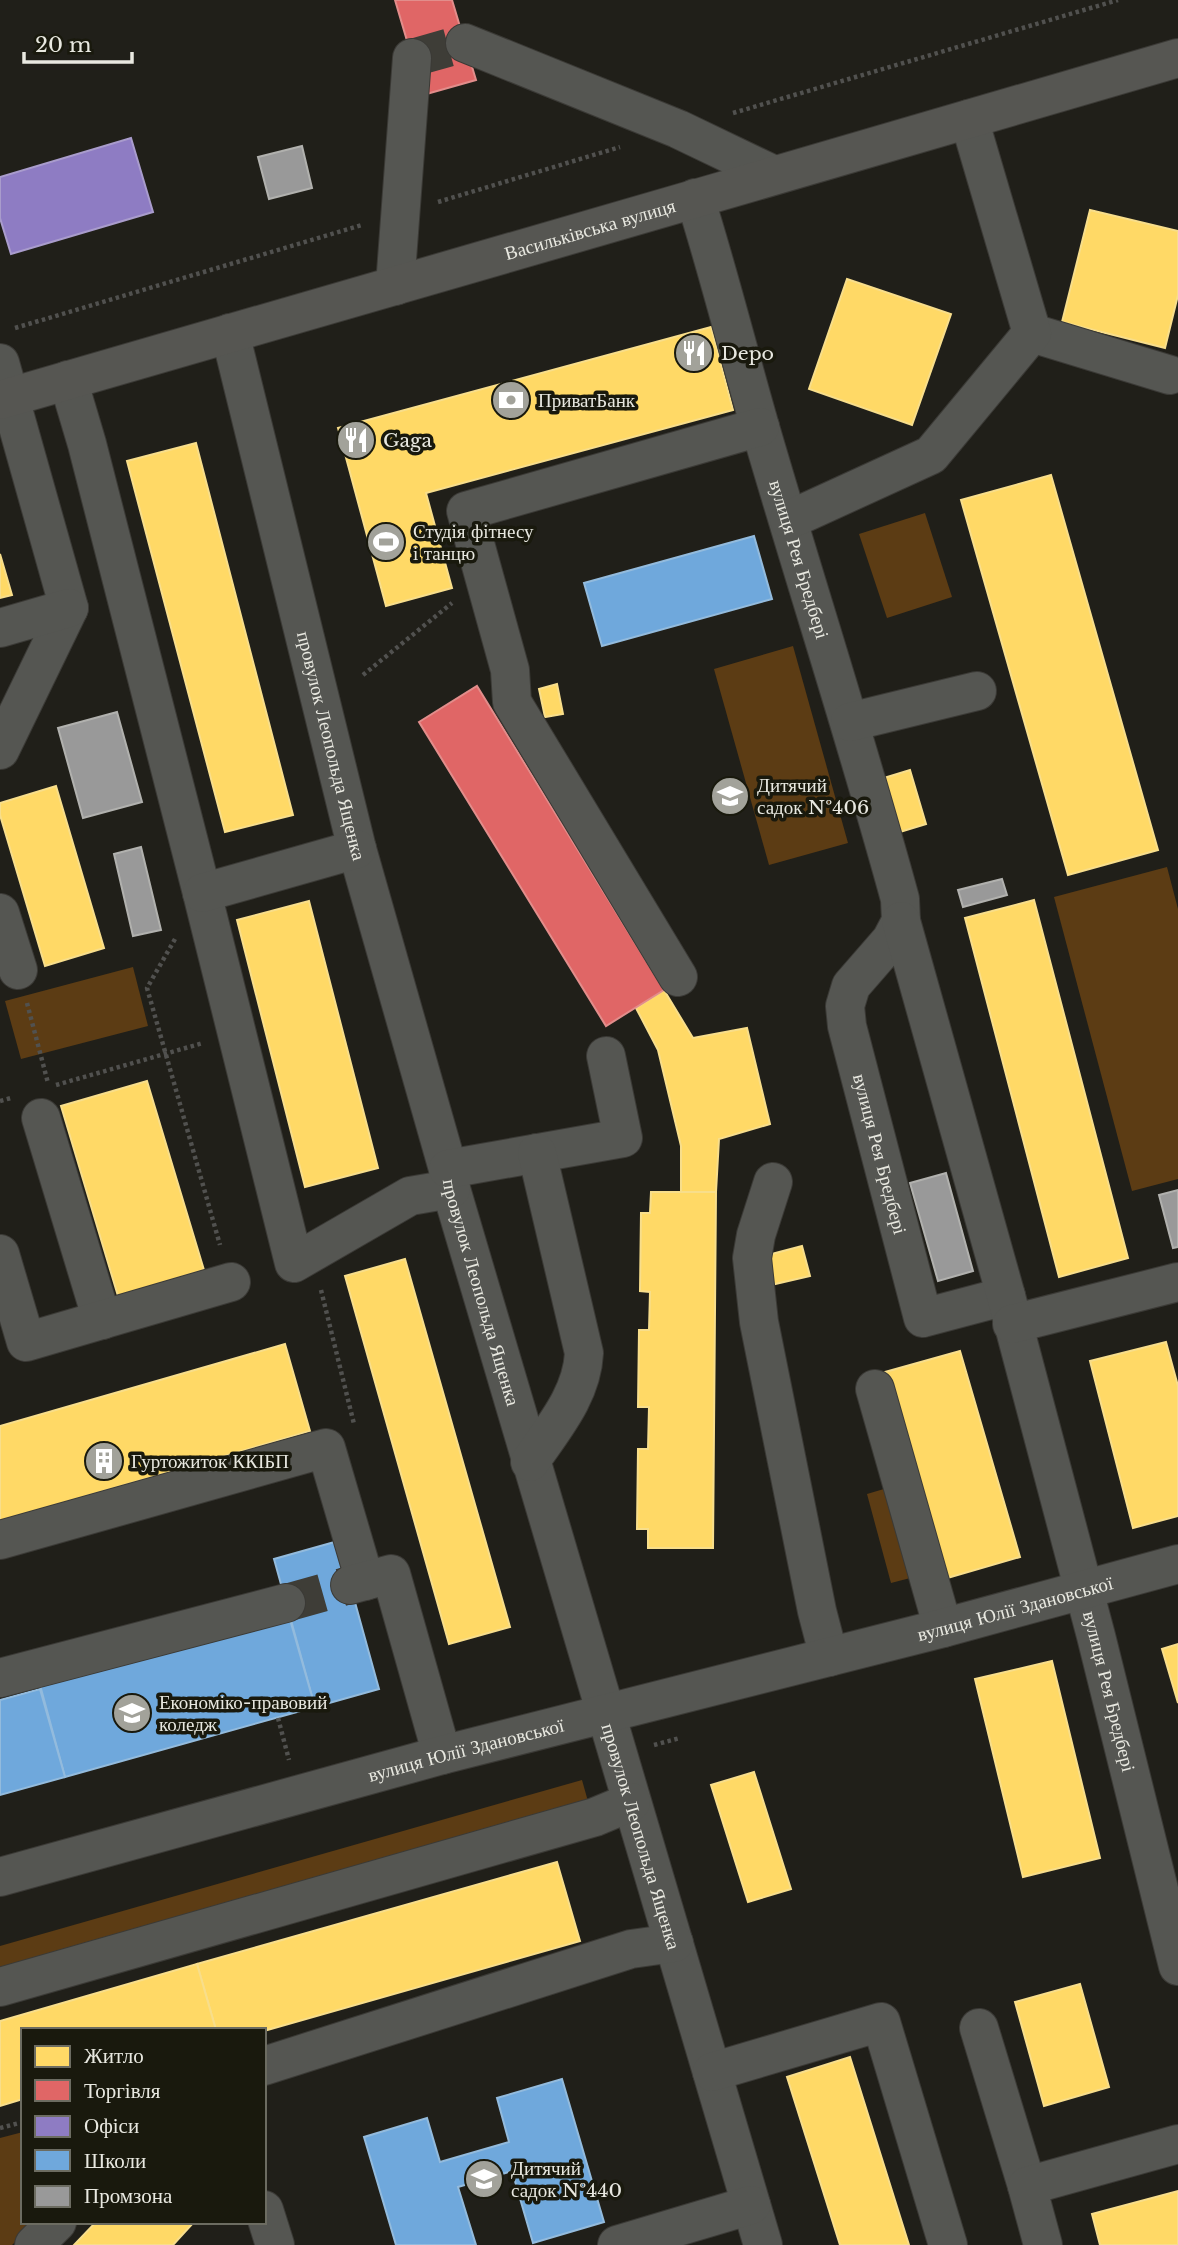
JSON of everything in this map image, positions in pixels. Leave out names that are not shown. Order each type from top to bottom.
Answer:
[{"type":"main road","name":"Васильківська вулиця","points":[[3,387],[68,380],[1178,58]]},
{"type":"street","points":[[465,43],[678,129],[774,175]]},
{"type":"street","points":[[395,286],[412,58]]},
{"type":"street","points":[[970,119],[1032,332]]},
{"type":"street","name":"вулиця Рея Бредбері","points":[[695,198],[900,899],[901,921],[1009,1310],[1178,1966]]},
{"type":"street","points":[[1032,332],[1170,375]]},
{"type":"street","points":[[789,520],[931,455],[1032,332]]},
{"type":"street","name":"провулок Леопольда Ященка","points":[[230,333],[357,849],[530,1462],[763,2245]]},
{"type":"street","points":[[68,380],[202,893],[294,1264],[410,1196],[450,1179],[537,1153],[623,1138],[606,1056]]},
{"type":"street","points":[[0,750],[69,608],[3,387]]},
{"type":"street","points":[[678,977],[512,702],[510,670],[466,511],[760,427]]},
{"type":"street","points":[[0,628],[69,608]]},
{"type":"street","points":[[850,722],[977,691]]},
{"type":"street","points":[[202,893],[357,849]]},
{"type":"street","points":[[0,913],[18,970]]},
{"type":"street","name":"вулиця Рея Бредбері","points":[[901,921],[891,940],[851,986],[845,1006],[847,1026],[923,1318],[1009,1310]]},
{"type":"street","points":[[27,1108],[102,1320]]},
{"type":"street","points":[[530,1462],[577,1388],[583,1371],[584,1353],[537,1153]]},
{"type":"street","points":[[774,1182],[756,1235],[752,1258],[758,1309],[817,1611],[830,1657]]},
{"type":"street","points":[[0,1254],[26,1342],[231,1282]]},
{"type":"street","points":[[1009,1310],[1177,1287]]},
{"type":"street","points":[[875,1389],[943,1628]]},
{"type":"street","points":[[0,1540],[326,1448],[358,1583],[391,1574],[442,1755]]},
{"type":"street","name":"вулиця Юлії Здановської","points":[[0,1877],[442,1755],[943,1628],[1178,1564]]},
{"type":"street","points":[[0,1678],[286,1603]]},
{"type":"street","points":[[0,1987],[581,1821],[631,1802]]},
{"type":"street","points":[[266,2065],[631,1949],[674,1943]]},
{"type":"street","points":[[712,2073],[881,2022],[948,2245]]},
{"type":"street","points":[[979,2028],[1043,2245]]},
{"type":"street","points":[[1027,2186],[1178,2144]]},
{"type":"street","points":[[617,2245],[751,2205]]},
{"type":"street","points":[[266,2216],[275,2245]]},
{"type":"street","points":[[34,2245],[55,2224]]},
{"type":"path","points":[[678,129],[1118,0]]},
{"type":"path","points":[[13,328],[625,145]]},
{"type":"path","points":[[363,675],[483,578]]},
{"type":"path","points":[[202,893],[147,988],[231,1282]]},
{"type":"path","points":[[18,970],[49,1087],[164,1054]]},
{"type":"path","points":[[0,1101],[27,1108]]},
{"type":"path","points":[[278,1717],[290,1760]]},
{"type":"path","points":[[650,1746],[680,1738]]},
{"type":"path","points":[[0,2128],[21,2123]]},
{"type":"shaded area","points":[[925,513],[952,597],[887,618],[859,534]]},
{"type":"shaded area","points":[[793,646],[848,843],[769,865],[714,669]]},
{"type":"shaded area","points":[[1167,867],[1178,909],[1178,1179],[1132,1191],[1054,897]]},
{"type":"shaded area","points":[[133,967],[148,1026],[21,1059],[5,1001]]},
{"type":"shaded area","points":[[894,1486],[918,1576],[891,1583],[867,1494]]},
{"type":"shaded area","points":[[582,1780],[589,1805],[0,1973],[0,1946]]},
{"type":"shaded area","points":[[21,2133],[21,2224],[34,2224],[12,2245],[0,2245],[0,2138]]},
{"type":"building: Житло","points":[[1090,210],[1178,231],[1178,295],[1165,348],[1062,322]]},
{"type":"building: Житло","points":[[847,279],[951,314],[912,425],[809,389]]},
{"type":"building: Житло","points":[[711,327],[733,410],[426,493],[452,588],[386,606],[338,428]]},
{"type":"building: Житло","points":[[196,443],[293,815],[225,832],[127,461]]},
{"type":"building: Житло","points":[[1051,475],[1158,850],[1068,875],[961,500]]},
{"type":"building: Житло","points":[[0,554],[12,595],[0,598]]},
{"type":"building: Житло","points":[[557,684],[563,714],[545,717],[539,689]]},
{"type":"building: Житло","points":[[910,770],[926,824],[900,832],[884,778]]},
{"type":"building: Житло","points":[[56,786],[104,948],[45,966],[0,815],[0,803]]},
{"type":"building: Житло","points":[[1034,900],[1128,1258],[1059,1277],[965,918]]},
{"type":"building: Житло","points":[[309,901],[378,1168],[305,1187],[237,920]]},
{"type":"building: Житло","points":[[664,990],[693,1038],[747,1028],[770,1124],[719,1139],[716,1192],[681,1192],[681,1146],[658,1050],[636,1008]]},
{"type":"building: Житло","points":[[147,1081],[204,1270],[118,1296],[61,1106]]},
{"type":"building: Житло","points":[[651,1192],[716,1192],[713,1548],[648,1548],[648,1529],[637,1529],[638,1449],[648,1449],[649,1407],[638,1407],[639,1330],[649,1330],[650,1292],[640,1291],[641,1213],[650,1213]]},
{"type":"building: Житло","points":[[802,1246],[810,1276],[771,1285],[764,1256]]},
{"type":"building: Житло","points":[[405,1259],[510,1627],[449,1644],[345,1276]]},
{"type":"building: Житло","points":[[1166,1342],[1178,1386],[1178,1516],[1133,1528],[1090,1361]]},
{"type":"building: Житло","name":"Гуртожиток ККІБП","points":[[285,1344],[310,1431],[0,1521],[0,1426]]},
{"type":"building: Житло","points":[[960,1351],[1020,1557],[944,1579],[885,1372]]},
{"type":"building: Житло","points":[[1178,1644],[1178,1703],[1162,1649]]},
{"type":"building: Житло","points":[[1052,1661],[1100,1858],[1023,1877],[975,1679]]},
{"type":"building: Житло","points":[[754,1772],[791,1889],[748,1902],[711,1785]]},
{"type":"building: Житло","points":[[557,1862],[580,1941],[266,2030],[266,2028],[215,2028],[197,1964]]},
{"type":"building: Житло","points":[[197,1964],[215,2028],[21,2028],[21,2100],[0,2106],[0,2021]]},
{"type":"building: Житло","points":[[1080,1984],[1109,2087],[1044,2106],[1015,2002]]},
{"type":"building: Житло","points":[[850,2057],[909,2245],[840,2245],[787,2077]]},
{"type":"building: Житло","points":[[1178,2191],[1178,2245],[1100,2245],[1092,2214]]},
{"type":"building: Житло","points":[[94,2224],[192,2224],[173,2245],[74,2245]]},
{"type":"building: Торгівля","points":[[395,0],[452,0],[476,80],[423,95]]},
{"type":"building: Торгівля","points":[[477,686],[664,990],[606,1026],[419,722]]},
{"type":"building: Офіси","points":[[131,138],[153,212],[11,254],[0,218],[0,177]]},
{"type":"building: Школи","points":[[754,536],[772,599],[602,646],[584,583]]},
{"type":"building: Школи","points":[[338,1541],[379,1689],[315,1707],[274,1559]]},
{"type":"building: Школи","points":[[289,1616],[315,1707],[65,1777],[40,1685]]},
{"type":"building: Школи","points":[[40,1689],[65,1777],[0,1795],[0,1700]]},
{"type":"building: Школи","points":[[562,2079],[604,2222],[533,2243],[512,2171],[458,2187],[476,2245],[396,2245],[364,2137],[427,2118],[440,2162],[509,2142],[497,2098]]},
{"type":"building: Промзона","points":[[302,146],[312,188],[269,199],[258,157]]},
{"type":"building: Промзона","points":[[117,712],[142,802],[83,818],[58,728]]},
{"type":"building: Промзона","points":[[141,847],[161,930],[133,936],[114,854]]},
{"type":"building: Промзона","points":[[1002,879],[1007,895],[963,907],[958,890]]},
{"type":"building: Промзона","points":[[946,1173],[973,1271],[938,1281],[910,1183]]},
{"type":"building: Промзона","points":[[1178,1190],[1178,1247],[1173,1248],[1159,1195]]},
{"type":"tunnel","points":[[412,58],[465,43]]},
{"type":"tunnel","points":[[286,1603],[350,1585]]},
{"type":"place","name":"Depo","points":[[694,353]]},
{"type":"place","name":"ПриватБанк","points":[[511,400]]},
{"type":"place","name":"Gaga","points":[[356,440]]},
{"type":"place","name":"Студія фітнесу і танцю","points":[[386,542]]},
{"type":"place","name":"Дитячий садок №406","points":[[730,796]]},
{"type":"place","name":"Гуртожиток ККІБП","points":[[104,1461]]},
{"type":"place","name":"Економіко-правовий коледж","points":[[132,1713]]},
{"type":"place","name":"Дитячий садок №440","points":[[484,2179]]}]
